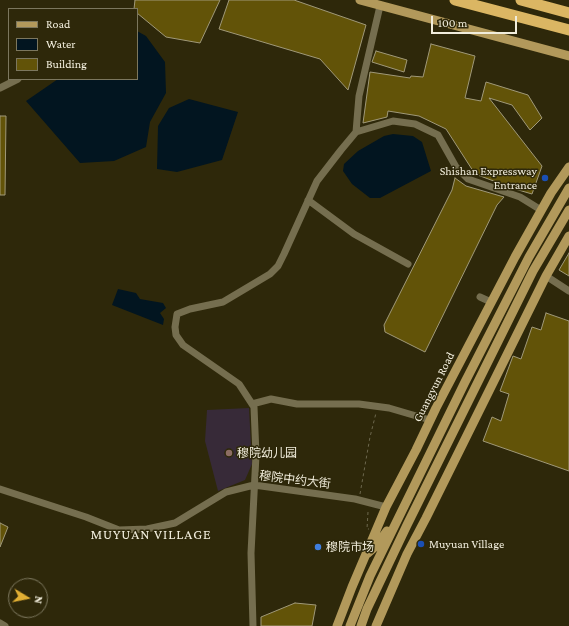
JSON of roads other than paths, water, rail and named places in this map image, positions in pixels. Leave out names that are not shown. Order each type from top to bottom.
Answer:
[{"type":"highway","points":[[455,0],[569,30]]},
{"type":"highway","points":[[522,0],[569,12]]},
{"type":"main road","points":[[360,0],[569,56]]},
{"type":"main road","name":"Guangyun Road","points":[[337,626],[364,556],[386,507],[491,302],[541,210],[569,167]]},
{"type":"main road","points":[[350,626],[370,576],[399,515],[492,328],[529,257],[569,188]]},
{"type":"main road","points":[[361,626],[407,525],[533,270],[569,210]]},
{"type":"main road","points":[[376,626],[407,554],[430,512],[546,276],[569,236]]},
{"type":"main road","points":[[364,556],[376,546],[399,515]]},
{"type":"main road","points":[[407,525],[407,554]]},
{"type":"street","points":[[254,626],[251,553],[256,455],[254,407],[239,384],[183,345],[176,335],[175,327],[177,314],[190,309],[223,302],[270,274],[278,266],[317,181],[356,132],[359,96],[380,6]]},
{"type":"street","points":[[0,88],[16,80]]},
{"type":"street","points":[[356,132],[393,122],[415,124],[438,135],[456,167],[468,179],[520,197],[541,210]]},
{"type":"street","points":[[308,200],[354,234],[408,264]]},
{"type":"street","points":[[546,276],[569,291]]},
{"type":"street","points":[[480,297],[491,302]]},
{"type":"street","points":[[252,404],[271,399],[297,404],[359,404],[389,408],[430,420]]},
{"type":"street","name":"穆院中约大街","points":[[0,490],[83,516],[119,530],[147,529],[175,523],[226,492],[254,485],[359,500],[386,507]]},
{"type":"street","points":[[0,623],[5,626]]},
{"type":"water","points":[[138,32],[146,36],[165,62],[166,93],[150,122],[146,147],[114,161],[80,163],[26,101],[57,80],[138,80]]},
{"type":"water","points":[[189,99],[238,112],[222,160],[177,172],[157,169],[158,126],[169,108]]},
{"type":"water","points":[[393,134],[413,136],[422,142],[431,171],[380,198],[370,198],[352,184],[343,171],[344,164],[358,151],[384,136]]},
{"type":"water","points":[[118,289],[136,293],[140,299],[163,303],[166,308],[160,313],[164,319],[163,325],[112,305]]},
{"type":"place","name":"Shishan Expressway Entrance","points":[[545,178]]},
{"type":"place","name":"穆院幼儿园","points":[[229,453]]},
{"type":"place","name":"Muyuan Village","points":[[421,544]]},
{"type":"place","name":"穆院市场","points":[[318,547]]},
{"type":"district","name":"MUYUAN VILLAGE","points":[[151,535]]}]
